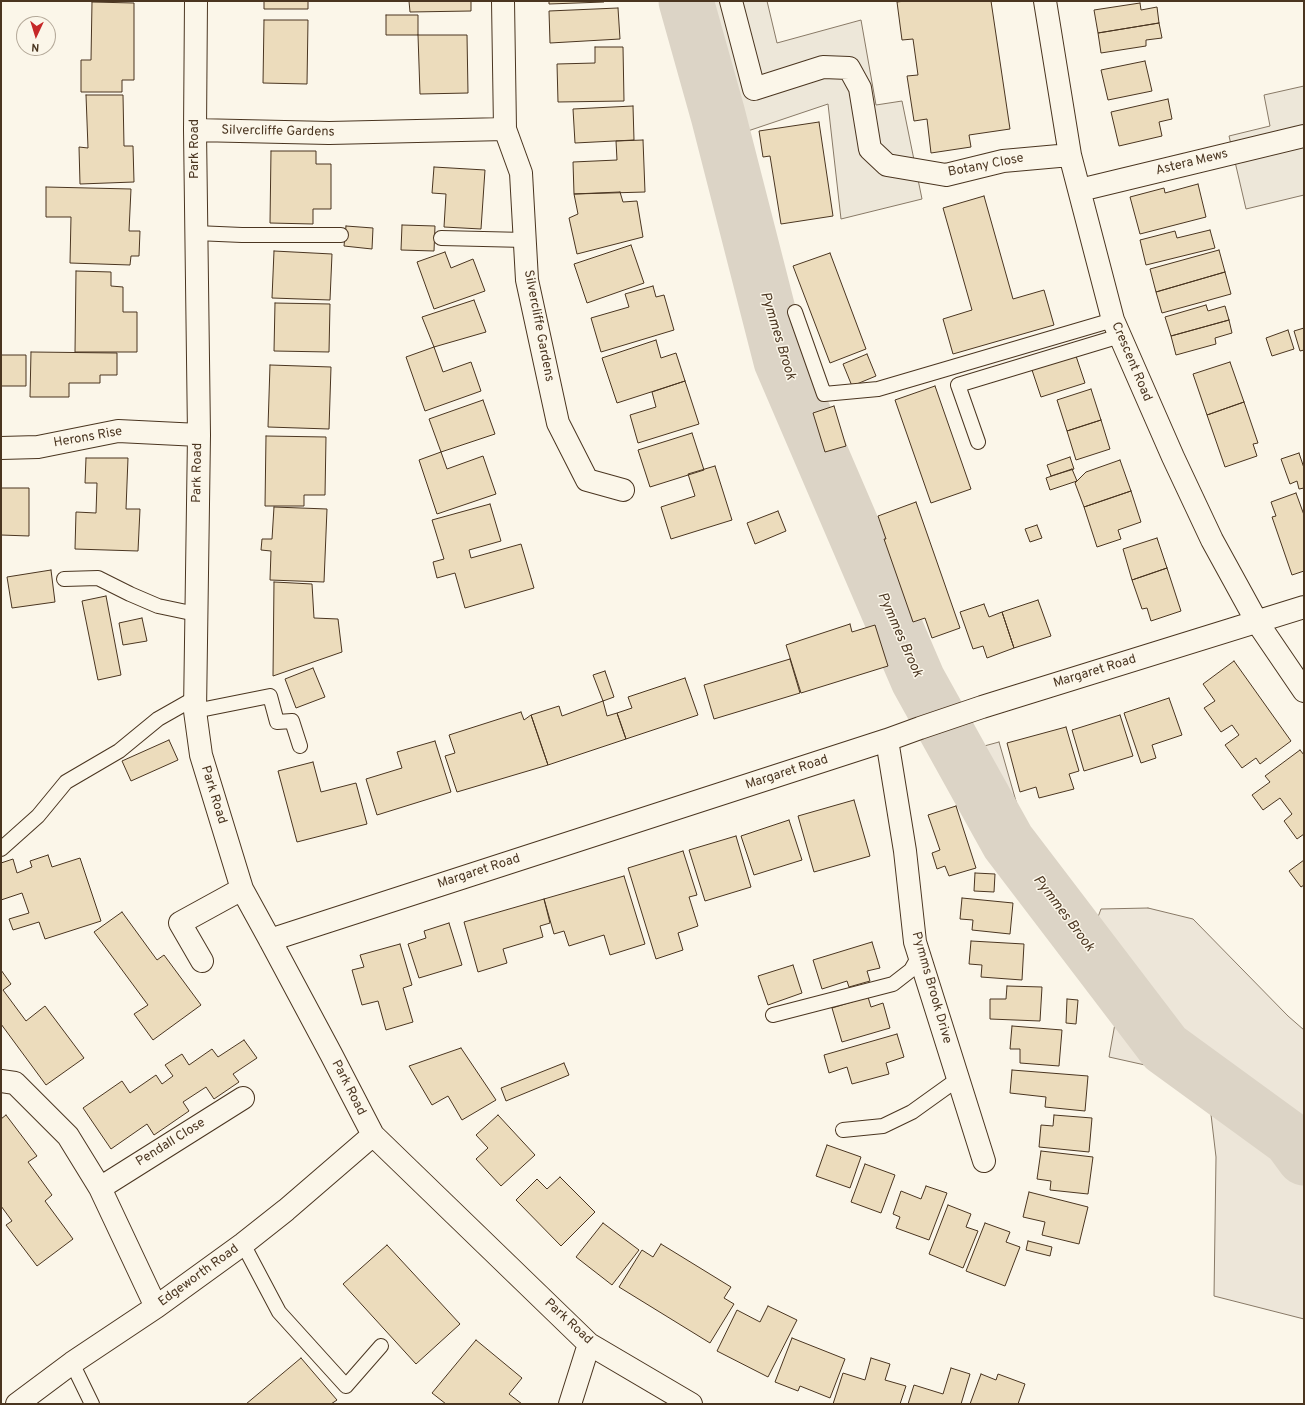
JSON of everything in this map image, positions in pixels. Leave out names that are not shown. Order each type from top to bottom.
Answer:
[{"type":"street","name":"Park Road","points":[[196,1],[195,130],[199,435],[195,705],[201,755],[242,889],[373,1135],[589,1344],[691,1404]]},
{"type":"street","name":"Silvercliffe Gardens","points":[[503,1],[505,129],[521,173],[527,280],[558,423],[587,480],[623,490]]},
{"type":"street","name":"Botany Close","points":[[731,1],[754,89],[823,67],[849,68],[860,88],[870,149],[888,165],[946,176],[1003,161],[1070,155]]},
{"type":"street","name":"Crescent Road","points":[[1045,1],[1070,155],[1116,328],[1209,534],[1257,622],[1293,677],[1304,691]]},
{"type":"street","name":"Silvercliffe Gardens","points":[[195,130],[329,133],[505,129]]},
{"type":"street","name":"Astera Mews","points":[[1080,190],[1304,136]]},
{"type":"street","name":"Herons Rise","points":[[1,448],[38,447],[118,431],[199,435]]},
{"type":"street","name":"Margaret Road","points":[[270,940],[887,740],[982,707],[1304,607]]},
{"type":"street","name":"Pymms Brook Drive","points":[[887,740],[905,851],[915,942],[984,1161]]},
{"type":"street","points":[[202,962],[180,923],[242,889]]},
{"type":"street","points":[[1,1081],[15,1083],[68,1136],[100,1188],[156,1307]]},
{"type":"street","name":"Pendall Close","points":[[100,1188],[242,1098]]},
{"type":"street","name":"Edgeworth Road","points":[[17,1404],[72,1363],[156,1307],[243,1244],[286,1210],[373,1135]]},
{"type":"street","points":[[570,1404],[589,1344]]},
{"type":"lane","points":[[196,233],[242,235],[341,235]]},
{"type":"lane","points":[[441,238],[525,240]]},
{"type":"lane","points":[[795,312],[824,394],[878,388],[1116,328]]},
{"type":"lane","points":[[978,442],[958,386],[1116,328]]},
{"type":"lane","points":[[64,580],[98,578],[158,606],[196,614]]},
{"type":"lane","points":[[1,848],[38,816],[66,782],[119,751],[158,719],[195,705],[270,696],[277,722],[292,721],[300,746]]},
{"type":"lane","points":[[774,1015],[893,984],[911,970],[919,956]]},
{"type":"lane","points":[[843,1130],[883,1126],[912,1112],[958,1079]]},
{"type":"lane","points":[[243,1244],[279,1312],[346,1386],[381,1346]]},
{"type":"lane","points":[[72,1363],[92,1404]]},
{"type":"shaded area","points":[[693,1],[767,1],[777,43],[861,20],[876,105],[902,101],[922,199],[841,219],[828,104],[727,138]]},
{"type":"shaded area","points":[[1304,86],[1304,195],[1246,209],[1229,136],[1270,126],[1264,95]]},
{"type":"shaded area","points":[[999,742],[1024,829],[1028,867],[1002,870],[976,825],[951,755]]},
{"type":"shaded area","points":[[1148,908],[1193,919],[1288,1016],[1304,1030],[1304,1319],[1214,1296],[1216,1157],[1210,1106],[1199,1077],[1109,1057],[1123,979],[1089,941],[1101,909]]},
{"type":"building","points":[[264,1],[308,1],[308,9],[264,9]]},
{"type":"building","points":[[409,1],[471,1],[471,11],[410,12]]},
{"type":"building","points":[[549,1],[603,1],[604,2],[549,4]]},
{"type":"building","points":[[991,1],[1010,129],[969,135],[971,147],[931,153],[927,119],[914,121],[907,76],[918,75],[913,39],[902,40],[897,2]]},
{"type":"building","points":[[92,2],[134,3],[134,80],[122,80],[122,92],[81,92],[81,60],[91,60]]},
{"type":"building","points":[[1140,3],[1141,10],[1157,7],[1159,23],[1098,33],[1094,10]]},
{"type":"building","points":[[618,8],[620,39],[550,43],[549,11]]},
{"type":"building","points":[[386,15],[418,15],[418,35],[386,35]]},
{"type":"building","points":[[264,20],[308,20],[307,84],[263,83]]},
{"type":"building","points":[[1159,23],[1162,38],[1146,40],[1146,46],[1101,53],[1098,33]]},
{"type":"building","points":[[418,35],[467,35],[468,93],[420,94]]},
{"type":"building","points":[[595,47],[623,47],[624,101],[558,102],[557,64],[595,63]]},
{"type":"building","points":[[1145,61],[1152,91],[1108,100],[1101,70]]},
{"type":"building","points":[[86,95],[123,95],[124,146],[133,146],[134,182],[80,184],[79,147],[88,148]]},
{"type":"building","points":[[1168,99],[1172,119],[1159,122],[1162,136],[1119,146],[1111,112]]},
{"type":"building","points":[[633,106],[634,140],[575,143],[573,109]]},
{"type":"building","points":[[819,122],[833,216],[781,224],[770,156],[763,157],[759,131]]},
{"type":"building","points":[[643,140],[645,192],[574,194],[573,162],[617,160],[616,141]]},
{"type":"building","points":[[271,151],[316,151],[316,164],[331,164],[331,209],[313,209],[313,224],[270,223]]},
{"type":"building","points":[[434,167],[485,170],[481,229],[444,227],[446,194],[432,193]]},
{"type":"building","points":[[1198,184],[1206,217],[1140,234],[1130,197],[1164,188],[1165,193]]},
{"type":"building","points":[[46,187],[131,189],[129,231],[140,231],[139,256],[131,256],[130,265],[70,263],[71,217],[46,217]]},
{"type":"building","points":[[620,192],[623,202],[637,201],[643,237],[577,254],[569,218],[578,214],[574,194]]},
{"type":"building","points":[[984,196],[1013,299],[1044,290],[1054,325],[953,354],[943,319],[972,310],[943,208]]},
{"type":"building","points":[[402,225],[435,226],[434,251],[401,250]]},
{"type":"building","points":[[346,226],[373,228],[372,249],[344,246]]},
{"type":"building","points":[[1210,230],[1215,248],[1146,265],[1140,240],[1175,231],[1177,238]]},
{"type":"building","points":[[631,245],[644,283],[587,303],[574,264]]},
{"type":"building","points":[[1219,250],[1225,272],[1156,292],[1150,269]]},
{"type":"building","points":[[274,251],[332,254],[330,300],[272,298]]},
{"type":"building","points":[[445,252],[451,268],[473,259],[485,291],[434,309],[417,262]]},
{"type":"building","points":[[830,253],[866,349],[830,363],[793,266]]},
{"type":"building","points":[[76,271],[111,272],[111,286],[123,287],[123,312],[137,312],[137,352],[75,352]]},
{"type":"building","points":[[1225,272],[1231,294],[1162,313],[1156,292]]},
{"type":"building","points":[[653,286],[656,297],[664,295],[674,330],[601,352],[591,318],[629,307],[625,294]]},
{"type":"building","points":[[474,300],[486,332],[434,347],[422,317]]},
{"type":"building","points":[[275,303],[330,304],[329,352],[274,351]]},
{"type":"building","points":[[1206,305],[1208,311],[1225,306],[1229,320],[1171,336],[1165,317]]},
{"type":"building","points":[[1229,320],[1232,333],[1215,338],[1216,344],[1176,355],[1171,336]]},
{"type":"building","points":[[1304,328],[1304,350],[1300,351],[1294,331]]},
{"type":"building","points":[[1288,330],[1294,349],[1272,356],[1266,338]]},
{"type":"building","points":[[656,340],[661,358],[676,353],[685,381],[617,403],[602,358]]},
{"type":"building","points":[[434,347],[443,372],[471,362],[481,391],[425,411],[406,357]]},
{"type":"building","points":[[31,352],[117,353],[117,375],[100,375],[100,383],[69,383],[69,397],[30,397]]},
{"type":"building","points":[[1075,353],[1085,383],[1041,397],[1031,367]]},
{"type":"building","points":[[867,354],[876,376],[852,386],[843,364]]},
{"type":"building","points":[[1,355],[26,355],[26,386],[1,386]]},
{"type":"building","points":[[1230,362],[1244,402],[1207,415],[1193,374]]},
{"type":"building","points":[[270,365],[331,367],[329,429],[268,427]]},
{"type":"building","points":[[685,381],[699,424],[638,443],[630,415],[656,407],[652,392]]},
{"type":"building","points":[[935,386],[971,489],[931,503],[895,400]]},
{"type":"building","points":[[1091,389],[1101,420],[1067,431],[1057,400]]},
{"type":"building","points":[[483,400],[495,434],[441,452],[429,419]]},
{"type":"building","points":[[1244,402],[1258,443],[1253,444],[1257,456],[1225,467],[1207,415]]},
{"type":"building","points":[[834,406],[846,446],[825,452],[813,413]]},
{"type":"building","points":[[1101,420],[1110,449],[1076,460],[1067,431]]},
{"type":"building","points":[[692,433],[704,470],[650,487],[638,450]]},
{"type":"building","points":[[266,436],[326,437],[325,495],[304,495],[304,506],[265,506]]},
{"type":"building","points":[[441,452],[447,469],[483,456],[496,494],[437,514],[419,460]]},
{"type":"building","points":[[1299,453],[1304,468],[1304,488],[1299,489],[1297,481],[1290,484],[1281,459]]},
{"type":"building","points":[[1070,457],[1074,469],[1051,476],[1047,465]]},
{"type":"building","points":[[86,458],[128,458],[126,509],[140,509],[138,551],[75,549],[76,512],[96,513],[97,483],[85,483]]},
{"type":"building","points":[[1120,460],[1131,491],[1084,507],[1075,483],[1086,472]]},
{"type":"building","points":[[715,466],[732,520],[671,539],[661,507],[695,496],[688,474]]},
{"type":"building","points":[[1072,469],[1077,481],[1050,490],[1046,478]]},
{"type":"building","points":[[1,488],[29,488],[29,536],[1,535]]},
{"type":"building","points":[[1131,491],[1141,522],[1118,530],[1121,539],[1097,547],[1084,507]]},
{"type":"building","points":[[1296,493],[1304,515],[1304,571],[1292,575],[1272,517],[1276,516],[1271,502]]},
{"type":"building","points":[[916,502],[960,628],[932,638],[925,618],[913,622],[884,539],[886,539],[878,516]]},
{"type":"building","points":[[490,504],[501,541],[469,550],[471,558],[521,544],[534,588],[465,608],[455,573],[437,578],[433,562],[444,559],[432,520]]},
{"type":"building","points":[[274,507],[327,509],[324,582],[270,580],[271,551],[261,550],[262,539],[272,539]]},
{"type":"building","points":[[778,511],[786,531],[755,544],[747,523]]},
{"type":"building","points":[[1037,525],[1042,538],[1030,542],[1025,529]]},
{"type":"building","points":[[1157,538],[1167,568],[1132,580],[1123,549]]},
{"type":"building","points":[[1167,568],[1181,611],[1151,621],[1147,608],[1142,609],[1132,580]]},
{"type":"building","points":[[51,570],[55,602],[12,608],[7,577]]},
{"type":"building","points":[[274,582],[312,584],[314,618],[338,619],[342,652],[273,676]]},
{"type":"building","points":[[106,596],[121,675],[98,680],[82,601]]},
{"type":"building","points":[[1038,600],[1051,636],[1014,648],[1002,612]]},
{"type":"building","points":[[984,604],[989,617],[1002,612],[1014,648],[987,658],[983,646],[973,649],[960,612]]},
{"type":"building","points":[[142,618],[147,641],[123,645],[119,623]]},
{"type":"building","points":[[850,624],[852,632],[875,625],[888,666],[801,693],[786,645]]},
{"type":"building","points":[[790,659],[800,693],[714,719],[704,685]]},
{"type":"building","points":[[1234,661],[1291,741],[1260,764],[1256,758],[1242,768],[1225,745],[1239,735],[1232,725],[1221,732],[1204,708],[1215,701],[1203,684]]},
{"type":"building","points":[[313,668],[325,697],[296,708],[285,679]]},
{"type":"building","points":[[605,671],[614,697],[603,701],[593,675]]},
{"type":"building","points":[[685,678],[698,715],[626,739],[617,713],[632,708],[628,697]]},
{"type":"building","points":[[1169,698],[1182,735],[1152,745],[1156,758],[1141,763],[1124,713]]},
{"type":"building","points":[[603,701],[607,716],[617,713],[626,739],[548,765],[531,715],[559,706],[562,716]]},
{"type":"building","points":[[521,712],[524,720],[531,715],[548,765],[457,792],[445,756],[455,753],[449,735]]},
{"type":"building","points":[[1120,715],[1133,756],[1084,771],[1072,730]]},
{"type":"building","points":[[1066,727],[1079,771],[1069,774],[1074,789],[1039,798],[1036,787],[1020,792],[1007,743]]},
{"type":"building","points":[[169,740],[178,760],[131,781],[122,761]]},
{"type":"building","points":[[435,741],[451,792],[377,815],[366,779],[402,768],[397,752]]},
{"type":"building","points":[[1300,750],[1304,755],[1304,834],[1297,839],[1284,821],[1292,814],[1280,798],[1263,810],[1252,795],[1270,782],[1265,776]]},
{"type":"building","points":[[313,762],[321,792],[356,783],[367,824],[297,842],[278,771]]},
{"type":"building","points":[[854,800],[870,856],[814,872],[798,816]]},
{"type":"building","points":[[956,806],[976,868],[949,876],[945,866],[937,869],[932,853],[940,850],[928,815]]},
{"type":"building","points":[[789,820],[802,860],[754,875],[741,836]]},
{"type":"building","points":[[736,836],[751,887],[705,901],[689,850]]},
{"type":"building","points":[[683,851],[697,895],[689,897],[698,926],[678,933],[683,950],[656,959],[628,868]]},
{"type":"building","points":[[48,855],[52,867],[80,858],[101,921],[45,939],[39,922],[13,930],[9,919],[29,913],[22,893],[1,900],[1,863],[13,859],[17,873],[32,867],[30,861]]},
{"type":"building","points":[[1304,860],[1304,885],[1301,887],[1289,871]]},
{"type":"building","points":[[975,873],[995,874],[994,892],[974,891]]},
{"type":"building","points":[[624,876],[645,944],[610,955],[604,935],[569,946],[564,931],[554,934],[544,899]]},
{"type":"building","points":[[962,898],[1013,903],[1010,934],[972,930],[973,920],[960,919]]},
{"type":"building","points":[[544,899],[550,923],[540,926],[543,937],[503,949],[507,963],[478,972],[464,922]]},
{"type":"building","points":[[122,912],[157,960],[164,955],[201,1005],[153,1040],[134,1014],[148,1005],[94,932]]},
{"type":"building","points":[[449,923],[462,965],[419,978],[408,944],[426,938],[424,931]]},
{"type":"building","points":[[971,941],[1024,944],[1022,980],[981,977],[982,965],[969,964]]},
{"type":"building","points":[[872,942],[880,968],[867,971],[870,981],[849,987],[847,981],[822,989],[813,960]]},
{"type":"building","points":[[400,944],[412,985],[403,988],[413,1022],[386,1030],[378,1001],[362,1005],[352,970],[364,967],[360,955]]},
{"type":"building","points":[[793,965],[802,993],[768,1005],[758,976]]},
{"type":"building","points":[[1,970],[11,984],[3,990],[26,1021],[45,1006],[84,1058],[46,1085],[1,1024]]},
{"type":"building","points":[[1007,986],[1042,987],[1040,1021],[990,1019],[990,999],[1006,999]]},
{"type":"building","points":[[868,997],[871,1007],[883,1003],[890,1028],[842,1042],[832,1008]]},
{"type":"building","points":[[1067,999],[1078,1000],[1076,1024],[1066,1023]]},
{"type":"building","points":[[1012,1026],[1062,1030],[1059,1066],[1020,1063],[1020,1049],[1010,1049]]},
{"type":"building","points":[[897,1034],[904,1057],[886,1063],[889,1074],[852,1084],[847,1067],[829,1073],[824,1055]]},
{"type":"building","points":[[244,1040],[257,1058],[233,1074],[239,1082],[214,1099],[206,1087],[183,1102],[189,1111],[154,1135],[147,1124],[111,1149],[83,1108],[122,1081],[130,1093],[156,1075],[162,1084],[173,1076],[165,1065],[182,1054],[189,1065],[212,1049],[218,1057]]},
{"type":"building","points":[[461,1048],[496,1100],[462,1120],[448,1096],[432,1105],[409,1066]]},
{"type":"building","points":[[564,1063],[569,1075],[506,1101],[501,1088]]},
{"type":"building","points":[[1012,1070],[1088,1076],[1085,1111],[1045,1107],[1046,1097],[1010,1093]]},
{"type":"building","points":[[6,1115],[37,1156],[28,1162],[52,1195],[45,1201],[73,1239],[37,1266],[6,1225],[12,1221],[1,1206],[1,1119]]},
{"type":"building","points":[[498,1115],[535,1155],[501,1186],[476,1159],[488,1148],[476,1135]]},
{"type":"building","points":[[1054,1115],[1092,1118],[1089,1152],[1039,1147],[1041,1125],[1053,1126]]},
{"type":"building","points":[[827,1145],[861,1157],[850,1188],[816,1176]]},
{"type":"building","points":[[1041,1151],[1093,1157],[1088,1194],[1050,1190],[1051,1181],[1037,1179]]},
{"type":"building","points":[[865,1164],[895,1175],[881,1213],[851,1202]]},
{"type":"building","points":[[560,1177],[595,1212],[561,1246],[516,1200],[537,1179],[547,1189]]},
{"type":"building","points":[[926,1186],[947,1193],[929,1240],[896,1228],[900,1217],[893,1214],[901,1191],[921,1199]]},
{"type":"building","points":[[1029,1192],[1088,1207],[1079,1244],[1042,1235],[1045,1222],[1023,1217]]},
{"type":"building","points":[[948,1205],[971,1214],[966,1227],[978,1231],[963,1268],[929,1254]]},
{"type":"building","points":[[603,1223],[639,1250],[612,1285],[576,1257]]},
{"type":"building","points":[[985,1223],[1010,1232],[1006,1242],[1020,1247],[1005,1286],[966,1271]]},
{"type":"building","points":[[1028,1241],[1052,1247],[1050,1256],[1026,1250]]},
{"type":"building","points":[[661,1244],[731,1287],[724,1298],[734,1304],[710,1343],[619,1287],[642,1250],[653,1257]]},
{"type":"building","points":[[387,1245],[460,1324],[416,1364],[343,1284]]},
{"type":"building","points":[[768,1306],[797,1320],[768,1377],[717,1351],[737,1310],[760,1322]]},
{"type":"building","points":[[792,1338],[845,1359],[830,1398],[800,1386],[798,1391],[775,1382]]},
{"type":"building","points":[[476,1340],[522,1378],[509,1394],[522,1404],[446,1404],[432,1393]]},
{"type":"building","points":[[301,1358],[337,1400],[331,1404],[246,1404]]},
{"type":"building","points":[[871,1358],[890,1364],[885,1380],[906,1386],[900,1404],[833,1404],[843,1373],[865,1380]]},
{"type":"building","points":[[951,1368],[970,1374],[961,1404],[908,1404],[914,1385],[943,1394]]},
{"type":"building","points":[[981,1374],[996,1380],[998,1374],[1025,1384],[1018,1404],[970,1404]]},
{"type":"waterway","name":"Pymmes Brook","points":[[686,1],[718,115],[781,361],[918,680],[1008,842],[1165,1048],[1290,1139],[1304,1158]]}]
